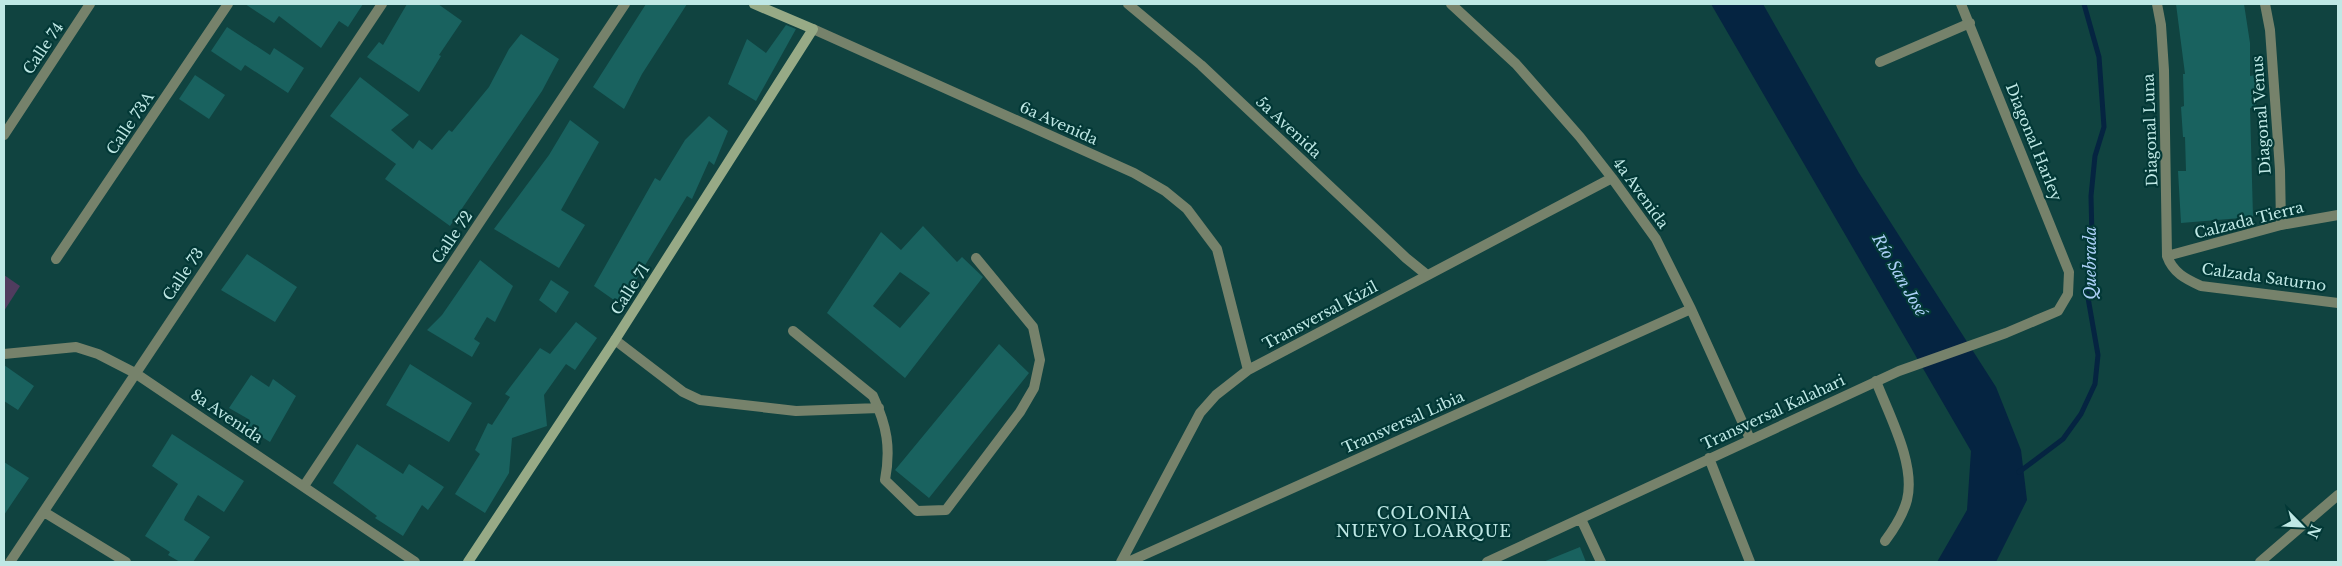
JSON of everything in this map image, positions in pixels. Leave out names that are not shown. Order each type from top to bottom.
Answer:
[{"type":"street","name":"Calle 74","points":[[4,135],[90,4]]},
{"type":"street","name":"Calle 73A","points":[[56,260],[228,4]]},
{"type":"street","name":"Calle 73","points":[[10,562],[382,4]]},
{"type":"street","name":"Calle 72","points":[[304,486],[625,4]]},
{"type":"street","name":"6a Avenida","points":[[754,4],[1134,173],[1165,192],[1186,209],[1217,248],[1248,370]]},
{"type":"street","name":"5a Avenida","points":[[1128,4],[1201,65],[1406,258],[1427,275]]},
{"type":"street","name":"4a Avenida","points":[[1451,4],[1516,64],[1612,178],[1656,239],[1691,309],[1750,439]]},
{"type":"street","name":"Diagonal Harley","points":[[1961,4],[2069,272],[2068,294]]},
{"type":"street","name":"Diagonal Luna","points":[[2157,4],[2161,25],[2164,70],[2167,256]]},
{"type":"street","name":"Diagonal Venus","points":[[2265,4],[2270,30],[2280,170],[2281,225]]},
{"type":"street","points":[[1880,62],[1970,23]]},
{"type":"street","name":"Calle 71","points":[[468,562],[615,340],[813,29]]},
{"type":"street","name":"Transversal Kizil","points":[[1121,562],[1200,413],[1216,395],[1248,370],[1612,178]]},
{"type":"street","name":"Calzada Tierra","points":[[2167,256],[2281,225],[2338,215]]},
{"type":"street","name":"Calzada Saturno","points":[[2167,256],[2170,266],[2182,277],[2201,286],[2338,303]]},
{"type":"street","points":[[794,331],[873,396],[879,408],[889,457],[884,480],[917,512],[946,510],[1020,412],[1034,388],[1040,360],[1033,327],[976,258]]},
{"type":"street","name":"Transversal Kalahari","points":[[1487,562],[1876,381],[2006,333],[2058,311],[2068,294]]},
{"type":"street","name":"Transversal Libia","points":[[1128,562],[1691,309]]},
{"type":"street","points":[[615,340],[683,392],[700,400],[796,411],[879,408]]},
{"type":"street","name":"8a Avenida","points":[[4,354],[76,347],[98,354],[135,373],[415,562]]},
{"type":"street","points":[[1876,381],[1909,475],[1907,500],[1896,525],[1885,541]]},
{"type":"street","points":[[1709,458],[1750,562]]},
{"type":"street","points":[[2260,562],[2338,495]]},
{"type":"street","points":[[44,512],[126,562]]},
{"type":"street","points":[[1581,518],[1601,562]]},
{"type":"shaded area","points":[[4,275],[20,286],[4,311]]},
{"type":"water","name":"Río San José","points":[[1711,4],[1763,4],[1859,173],[1996,387],[2021,450],[2027,500],[1996,562],[1937,562],[1967,510],[1971,451]]},
{"type":"building","points":[[245,4],[363,4],[348,27],[339,21],[321,48],[279,16],[274,23]]},
{"type":"building","points":[[407,4],[438,4],[462,21],[439,55],[441,56],[419,92],[367,57],[379,42],[383,45]]},
{"type":"building","points":[[646,4],[687,4],[642,74],[624,109],[593,87]]},
{"type":"building","points":[[2176,4],[2244,4],[2250,43],[2250,76],[2256,75],[2256,107],[2250,108],[2253,217],[2181,223],[2178,171],[2186,171],[2185,137],[2183,137],[2181,107],[2184,106],[2183,74],[2185,74]]},
{"type":"building","points":[[786,25],[796,29],[756,101],[728,84],[747,39],[766,53]]},
{"type":"building","points":[[227,27],[270,55],[274,48],[304,68],[288,93],[245,65],[241,71],[211,51]]},
{"type":"building","points":[[521,34],[559,59],[542,91],[450,226],[385,179],[396,164],[330,116],[360,77],[409,115],[391,130],[413,149],[419,140],[432,150],[449,130],[452,132],[489,87],[509,49]]},
{"type":"building","points":[[195,75],[225,95],[209,119],[179,99]]},
{"type":"building","points":[[709,116],[728,131],[714,165],[709,161],[692,199],[687,196],[621,305],[594,286],[655,178],[660,181],[685,140]]},
{"type":"building","points":[[570,120],[599,142],[561,210],[585,225],[559,268],[494,229],[549,155]]},
{"type":"building","points":[[923,226],[957,262],[962,257],[983,277],[905,378],[827,313],[881,232],[901,250]],"holes":[[[900,272],[930,293],[900,328],[873,306]]]},
{"type":"building","points":[[247,254],[297,287],[275,322],[221,290]]},
{"type":"building","points":[[480,260],[513,286],[495,322],[487,317],[474,339],[480,343],[472,357],[427,330],[442,315]]},
{"type":"building","points":[[551,280],[569,292],[556,313],[539,300]]},
{"type":"building","points":[[576,322],[597,338],[575,370],[566,364],[544,395],[547,426],[512,438],[509,473],[485,513],[455,494],[480,454],[475,450],[488,423],[492,425],[510,397],[505,394],[540,348],[550,354]]},
{"type":"building","points":[[999,344],[1029,373],[929,498],[895,470]]},
{"type":"building","points":[[410,364],[472,403],[449,442],[386,405]]},
{"type":"building","points":[[4,365],[34,386],[18,410],[4,401]]},
{"type":"building","points":[[251,375],[269,387],[273,379],[296,396],[270,442],[246,427],[250,420],[229,408]]},
{"type":"building","points":[[172,434],[244,481],[224,512],[198,495],[184,520],[210,537],[193,562],[180,562],[168,555],[170,552],[145,536],[178,484],[152,466]]},
{"type":"building","points":[[357,444],[403,474],[409,464],[444,487],[428,510],[422,505],[403,536],[375,518],[377,516],[333,483]]},
{"type":"building","points":[[4,462],[29,478],[4,515]]},
{"type":"building","points":[[1580,547],[1586,562],[1543,562]]},
{"type":"waterway","name":"Quebrada","points":[[2019,472],[2063,439],[2081,414],[2095,384],[2098,355],[2087,292],[2092,238],[2091,196],[2095,156],[2104,127],[2099,57],[2084,4]]},
{"type":"district","name":"COLONIA NUEVO LOARQUE","points":[[1424,522]]}]
